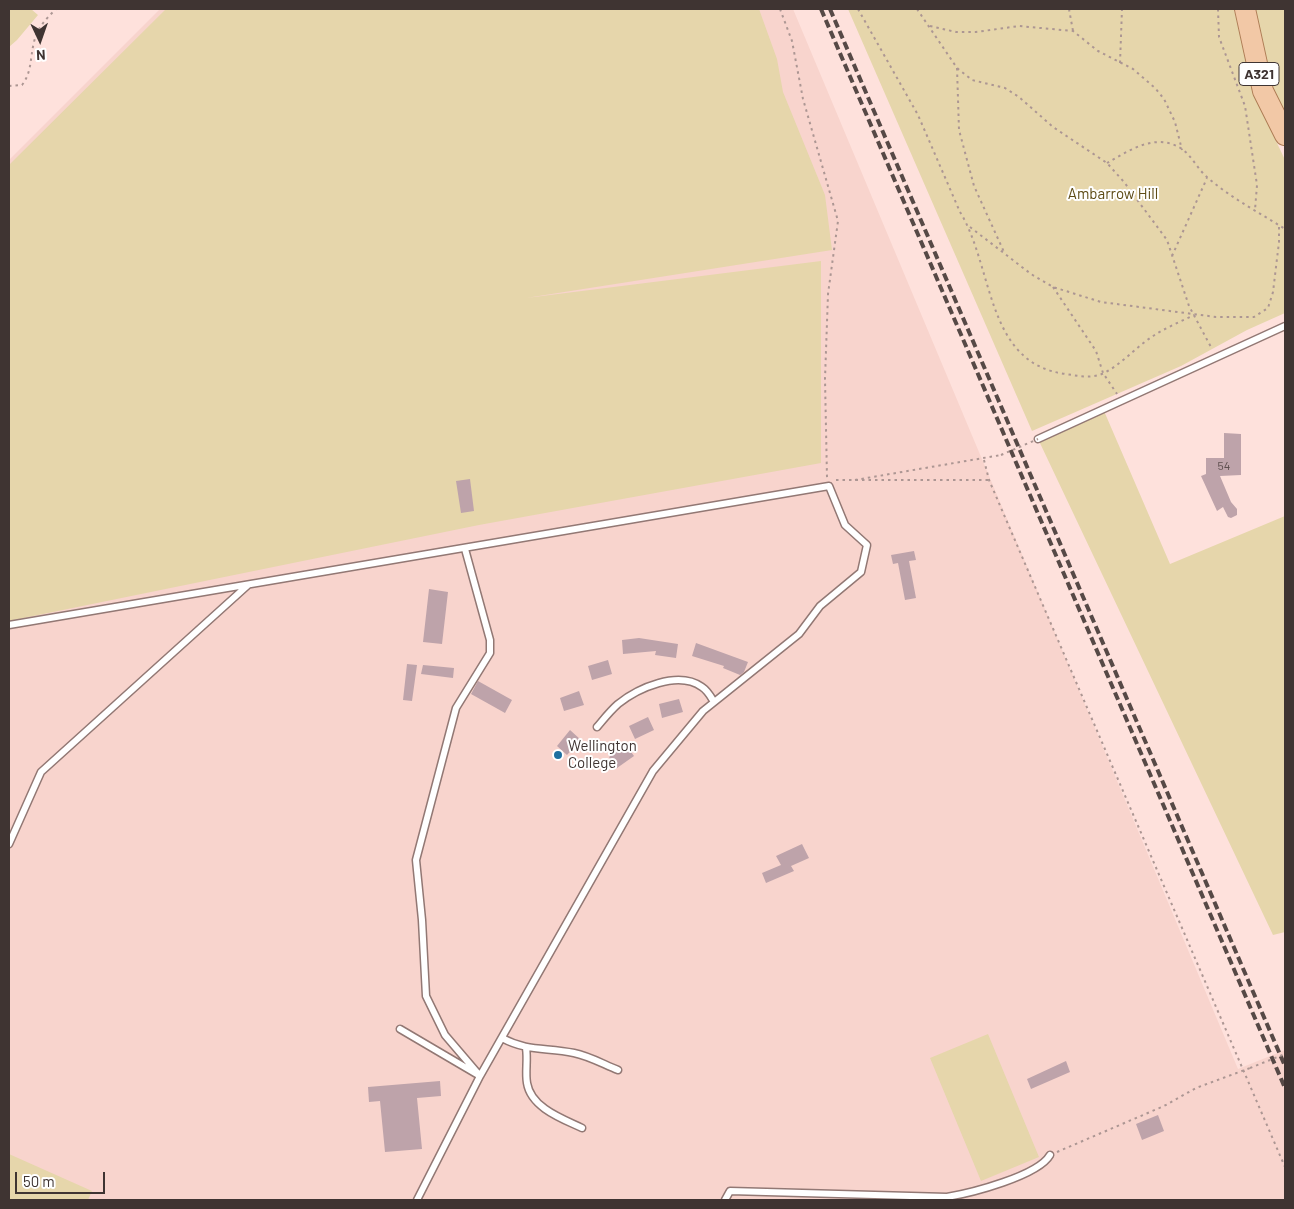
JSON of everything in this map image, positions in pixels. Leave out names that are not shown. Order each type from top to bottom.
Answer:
[{"type":"main road","name":"A321","points":[[1244,9],[1263,91],[1285,135]]},
{"type":"lane","points":[[1038,439],[1123,402],[1285,326]]},
{"type":"lane","points":[[9,625],[828,486],[845,525],[867,544],[861,572],[820,606],[799,634],[703,711],[653,771],[480,1076],[417,1200]]},
{"type":"lane","points":[[465,549],[490,640],[490,653],[456,708],[416,860],[422,920],[426,996],[445,1035],[480,1076]]},
{"type":"lane","points":[[9,844],[41,772],[249,584]]},
{"type":"lane","points":[[596,728],[618,704],[634,693],[654,684],[688,681],[702,686],[714,702]]},
{"type":"lane","points":[[400,1029],[480,1076]]},
{"type":"lane","points":[[502,1038],[526,1048],[573,1053],[618,1070]]},
{"type":"lane","points":[[526,1048],[527,1086],[531,1093],[547,1110],[582,1128]]},
{"type":"lane","points":[[725,1200],[730,1191],[947,1197],[977,1192],[1020,1175],[1045,1163],[1050,1155]]},
{"type":"path","points":[[9,86],[22,84],[29,76],[34,41],[41,25],[56,9]]},
{"type":"path","points":[[780,9],[792,41],[803,99],[838,221],[828,294],[825,379],[827,478],[848,481],[988,480]]},
{"type":"path","points":[[858,9],[918,115],[960,212],[970,227],[1004,254],[1053,287],[1101,302],[1194,315],[1254,317],[1268,308],[1273,292],[1280,242],[1279,226]]},
{"type":"path","points":[[917,9],[957,68],[972,80],[1005,88],[1019,97],[1053,127],[1107,163],[1124,182],[1167,240],[1194,315],[1217,358]]},
{"type":"path","points":[[1069,9],[1073,31]]},
{"type":"path","points":[[1120,63],[1122,9]]},
{"type":"path","points":[[1218,9],[1219,37],[1245,106],[1257,185],[1255,210]]},
{"type":"path","points":[[930,26],[956,32],[976,32],[1019,26],[1073,31],[1098,51],[1133,69],[1155,88],[1164,99],[1174,122],[1182,150]]},
{"type":"path","points":[[957,68],[959,130],[974,186],[1004,254]]},
{"type":"path","points":[[1107,163],[1136,146],[1150,143],[1166,143],[1182,150],[1207,178],[1285,229]]},
{"type":"path","points":[[1172,256],[1207,178]]},
{"type":"path","points":[[970,227],[989,297],[1011,342],[1031,364],[1048,372],[1089,377],[1103,373],[1154,335],[1194,315]]},
{"type":"path","points":[[1053,287],[1096,351],[1103,373],[1123,402]]},
{"type":"path","points":[[848,481],[984,460],[1001,455],[1038,439]]},
{"type":"path","points":[[984,460],[988,480],[1285,1167]]},
{"type":"path","points":[[1050,1155],[1164,1106],[1196,1088],[1285,1054]]},
{"type":"shaded area","name":"Wellington College","points":[[160,9],[793,9],[1238,1069],[1285,1050],[1285,1200],[9,1200],[9,160]]},
{"type":"green space","points":[[9,9],[31,9],[38,15],[9,47]]},
{"type":"green space","points":[[166,9],[759,9],[777,59],[783,92],[825,195],[832,250],[526,298],[821,261],[821,463],[479,525],[9,621],[9,165]]},
{"type":"green space","name":"Ambarrow Hill","points":[[848,9],[1234,9],[1254,94],[1285,160],[1285,313],[1247,330],[1181,366],[1032,431]]},
{"type":"green space","points":[[1245,9],[1285,9],[1285,135]]},
{"type":"green space","points":[[1104,411],[1170,564],[1285,516],[1285,932],[1273,935],[1039,441]]},
{"type":"green space","points":[[988,1034],[1039,1157],[981,1181],[930,1058]]},
{"type":"green space","points":[[9,1154],[92,1191],[88,1200],[9,1200]]},
{"type":"building","points":[[1224,433],[1241,434],[1241,475],[1220,476],[1231,502],[1237,509],[1237,515],[1231,518],[1228,517],[1223,507],[1217,511],[1201,476],[1206,474],[1206,458],[1224,458]]},
{"type":"building","points":[[470,479],[474,511],[461,513],[456,481]]},
{"type":"building","points":[[914,551],[916,560],[909,561],[916,598],[905,600],[898,563],[893,564],[891,555]]},
{"type":"building","points":[[429,589],[448,592],[442,644],[423,642]]},
{"type":"building","points":[[639,638],[678,644],[676,658],[655,655],[656,651],[623,654],[622,640]]},
{"type":"building","points":[[696,643],[748,662],[744,672],[740,675],[723,668],[724,666],[692,656]]},
{"type":"building","points":[[608,660],[612,674],[592,680],[588,666]]},
{"type":"building","points":[[407,664],[417,665],[412,701],[403,700]]},
{"type":"building","points":[[423,665],[454,668],[453,678],[421,674]]},
{"type":"building","points":[[478,681],[512,700],[505,713],[471,694]]},
{"type":"building","points":[[579,691],[584,705],[564,711],[560,698]]},
{"type":"building","points":[[679,699],[683,712],[662,718],[659,704]]},
{"type":"building","points":[[648,717],[654,730],[635,739],[629,726]]},
{"type":"building","points":[[570,730],[581,740],[567,755],[557,746]]},
{"type":"building","points":[[626,745],[634,756],[617,768],[609,757]]},
{"type":"building","points":[[802,844],[809,858],[791,866],[794,871],[766,883],[762,873],[781,865],[776,856]]},
{"type":"building","points":[[1066,1061],[1070,1072],[1031,1089],[1027,1079]]},
{"type":"building","points":[[440,1081],[441,1096],[417,1098],[422,1149],[385,1152],[380,1101],[369,1102],[368,1087]]},
{"type":"building","points":[[1158,1115],[1164,1131],[1142,1140],[1136,1124]]},
{"type":"railway","points":[[821,9],[1285,1088]]},
{"type":"railway","points":[[830,9],[1285,1066]]},
{"type":"place","name":"Wellington College","points":[[558,755]]}]
